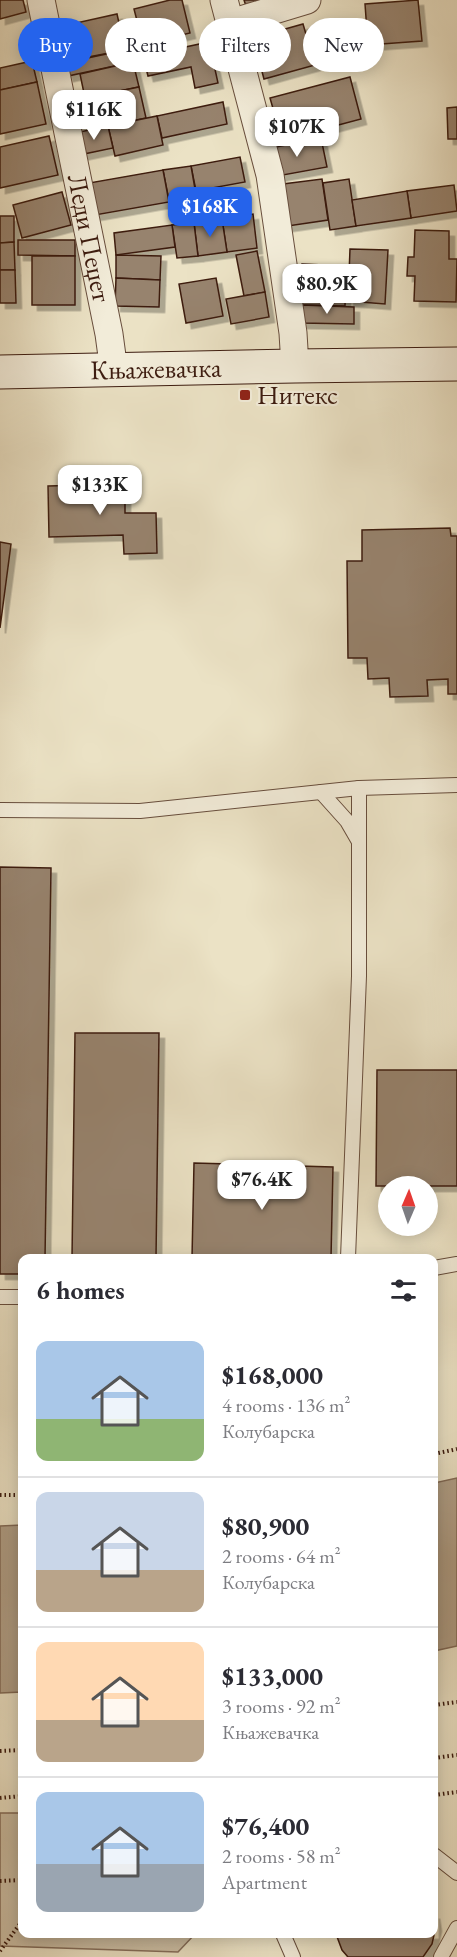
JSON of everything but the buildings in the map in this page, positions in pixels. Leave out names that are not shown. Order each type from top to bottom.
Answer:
[{"type":"main road","name":"Књажевачка","points":[[0,372],[457,364]]},
{"type":"street","name":"Леди Пеџет","points":[[41,0],[108,326],[114,371]]},
{"type":"street","points":[[295,366],[293,333],[270,175],[228,12],[307,0]]},
{"type":"lane","points":[[0,810],[140,811],[359,788],[457,785]]},
{"type":"lane","points":[[348,1254],[359,976],[359,788]]},
{"type":"lane","points":[[321,792],[347,821],[359,842]]},
{"type":"lane","points":[[438,1267],[457,1264]]},
{"type":"lane","points":[[0,1297],[18,1297]]},
{"type":"lane","points":[[438,1858],[457,1873]]},
{"type":"lane","points":[[441,1957],[457,1928]]},
{"type":"lane","points":[[286,1938],[293,1957]]},
{"type":"path","points":[[438,1453],[457,1449]]},
{"type":"path","points":[[0,1495],[18,1495]]},
{"type":"path","points":[[438,1704],[457,1702]]},
{"type":"path","points":[[0,1751],[18,1750]]},
{"type":"path","points":[[438,1757],[457,1755]]},
{"type":"path","points":[[438,1794],[457,1792]]},
{"type":"path","points":[[0,1798],[18,1796]]},
{"type":"path","points":[[0,1881],[18,1880]]},
{"type":"path","points":[[0,1949],[18,1926]]},
{"type":"shaded area","points":[[457,1478],[457,1646],[438,1650],[438,1482]]},
{"type":"shaded area","points":[[18,1525],[18,1692],[0,1693],[0,1526]]},
{"type":"shaded area","points":[[0,1813],[18,1813],[18,1938],[191,1938],[178,1952],[0,1946]]},
{"type":"place","name":"Нитекс","points":[[245,395]]}]
